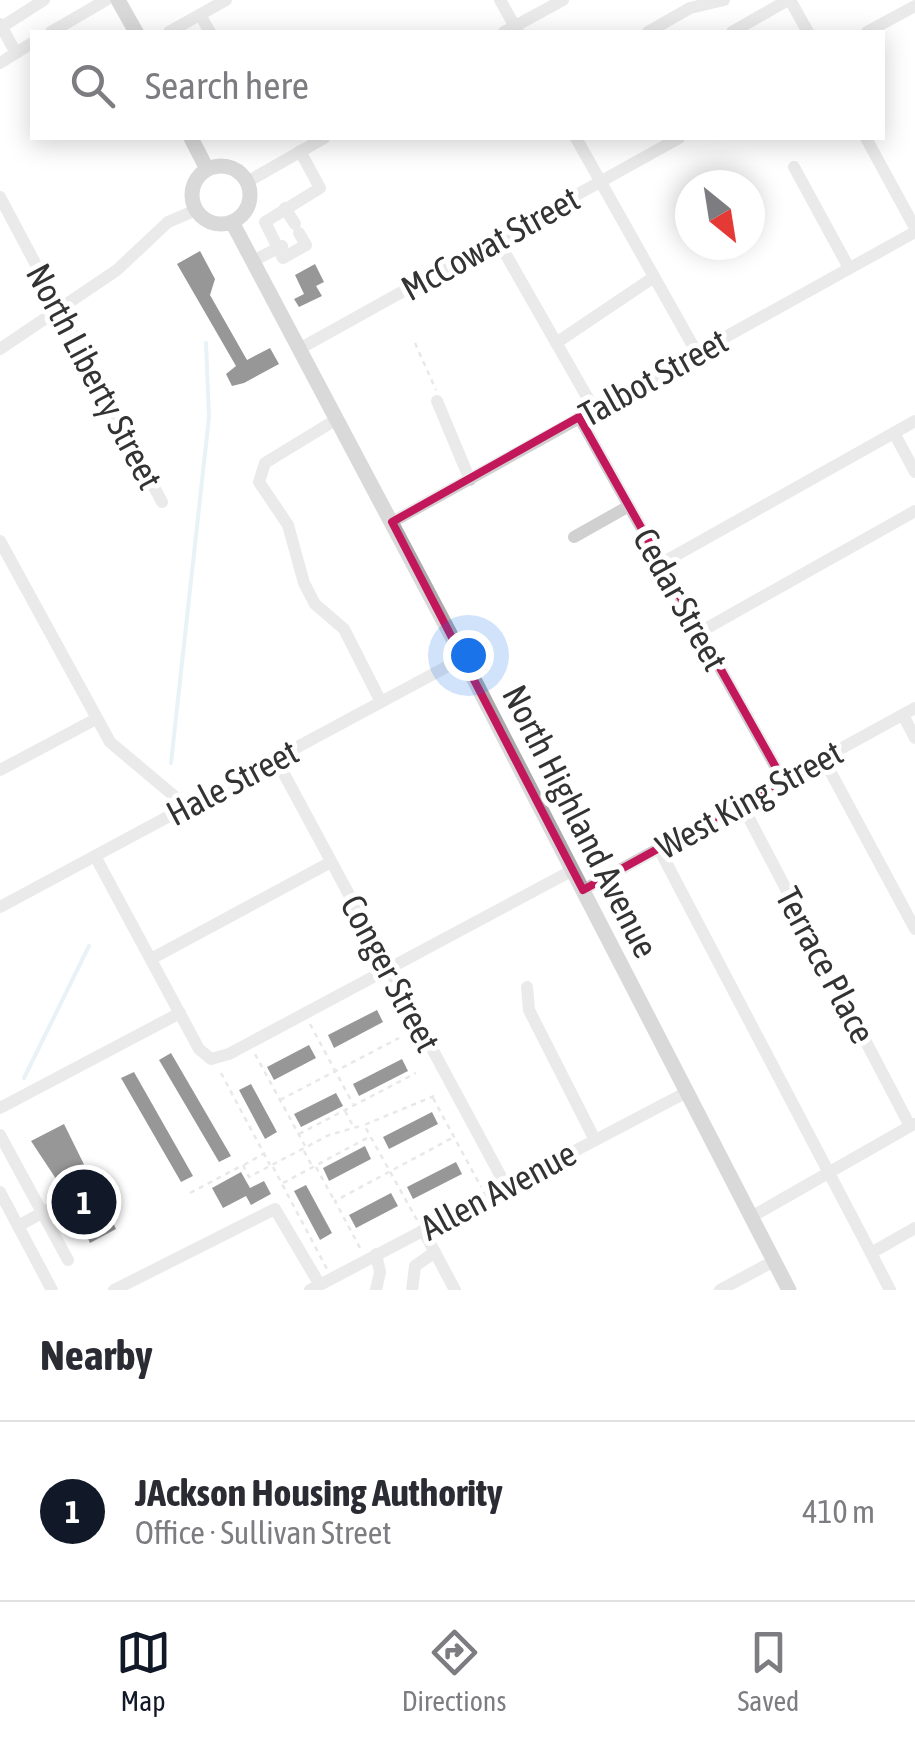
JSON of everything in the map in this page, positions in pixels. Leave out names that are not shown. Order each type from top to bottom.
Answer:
[{"type":"main road","points":[[118,0],[135,30]]},
{"type":"main road","points":[[191,140],[207,169]]},
{"type":"main road","points":[[226,166],[247,182],[249,201],[232,222],[212,222],[196,210],[192,192],[207,169],[226,166]]},
{"type":"main road","name":"North Highland Avenue","points":[[232,222],[464,658],[789,1290]]},
{"type":"street","points":[[16,53],[0,26],[44,0]]},
{"type":"street","points":[[54,30],[106,0]]},
{"type":"street","points":[[178,30],[226,0]]},
{"type":"street","points":[[500,0],[512,30],[563,0]]},
{"type":"street","points":[[652,30],[690,8],[724,0]]},
{"type":"street","points":[[734,30],[764,6],[789,0],[807,30]]},
{"type":"street","points":[[871,30],[915,6]]},
{"type":"street","points":[[200,15],[207,30]]},
{"type":"street","points":[[0,62],[30,44]]},
{"type":"street","points":[[247,182],[321,140]]},
{"type":"street","points":[[577,140],[696,352]]},
{"type":"street","name":"McCowat Street","points":[[301,348],[675,140]]},
{"type":"street","points":[[867,140],[915,230]]},
{"type":"street","points":[[254,262],[286,232],[320,188],[300,152]]},
{"type":"street","points":[[794,166],[849,268]]},
{"type":"street","name":"North Liberty Street","points":[[0,197],[162,502]]},
{"type":"street","points":[[0,350],[117,270],[168,222],[196,210]]},
{"type":"street","name":"Talbot Street","points":[[392,522],[915,230]]},
{"type":"street","points":[[497,239],[594,409]]},
{"type":"street","points":[[556,343],[654,277]]},
{"type":"street","points":[[437,401],[470,480]]},
{"type":"street","name":"Cedar Street","points":[[580,417],[784,780]]},
{"type":"street","points":[[337,418],[265,463],[259,482],[288,525],[304,583],[315,604],[344,628],[381,702]]},
{"type":"street","points":[[662,564],[915,421]]},
{"type":"street","points":[[894,433],[915,472]]},
{"type":"street","points":[[574,538],[629,506]]},
{"type":"street","points":[[700,632],[915,511]]},
{"type":"street","points":[[0,541],[96,719],[120,754],[172,791],[186,806]]},
{"type":"street","name":"Hale Street","points":[[2,901],[96,856],[464,658]]},
{"type":"street","points":[[909,711],[915,738]]},
{"type":"street","name":"West King Street","points":[[583,890],[909,711]]},
{"type":"street","points":[[0,770],[96,719]]},
{"type":"street","points":[[823,758],[915,929]]},
{"type":"street","name":"Conger Street","points":[[276,759],[506,1186]]},
{"type":"street","name":"Terrace Place","points":[[741,803],[913,1125]]},
{"type":"street","points":[[659,849],[890,1290]]},
{"type":"street","points":[[96,856],[199,1049],[211,1059],[229,1054],[573,870]]},
{"type":"street","points":[[151,959],[331,862]]},
{"type":"street","points":[[527,988],[530,1010],[595,1140]]},
{"type":"street","points":[[0,1108],[180,1014]]},
{"type":"street","name":"Allen Avenue","points":[[315,1287],[420,1225],[506,1186],[687,1092]]},
{"type":"street","points":[[751,1217],[913,1125]]},
{"type":"street","points":[[0,1136],[68,1260]]},
{"type":"street","points":[[0,1192],[52,1290]]},
{"type":"street","points":[[18,1226],[60,1203]]},
{"type":"street","points":[[114,1290],[275,1209],[315,1287]]},
{"type":"street","points":[[420,1225],[455,1290]]},
{"type":"street","points":[[871,1253],[915,1228]]},
{"type":"street","points":[[412,1290],[416,1266],[435,1252]]},
{"type":"street","points":[[369,1253],[380,1272],[376,1290]]},
{"type":"street","points":[[720,1290],[774,1260]]},
{"type":"path","points":[[415,343],[437,401]]},
{"type":"path","points":[[310,1024],[354,1106]]},
{"type":"path","points":[[280,1100],[399,1038]]},
{"type":"path","points":[[255,1054],[314,1167],[369,1253]]},
{"type":"path","points":[[220,1073],[327,1270]]},
{"type":"path","points":[[298,1134],[416,1073]]},
{"type":"path","points":[[242,1165],[249,1178],[304,1148],[433,1096],[480,1187]]},
{"type":"path","points":[[345,1110],[354,1128]]},
{"type":"path","points":[[364,1125],[420,1225]]},
{"type":"path","points":[[282,1184],[370,1136]]},
{"type":"path","points":[[335,1201],[454,1137]]},
{"type":"path","points":[[190,1192],[264,1153]]},
{"type":"highlighted area","points":[[579,417],[783,780],[583,890],[392,522]]},
{"type":"building","points":[[200,251],[215,279],[210,295],[247,360],[270,348],[279,364],[244,383],[232,386],[226,374],[236,366],[177,264]]},
{"type":"building","points":[[315,264],[324,282],[316,286],[322,296],[299,307],[294,299],[304,294],[295,275]]},
{"type":"building","points":[[377,1010],[383,1022],[334,1048],[328,1035]]},
{"type":"building","points":[[309,1045],[316,1058],[274,1080],[267,1067]]},
{"type":"building","points":[[171,1053],[231,1156],[219,1162],[159,1060]]},
{"type":"building","points":[[402,1059],[408,1071],[359,1096],[353,1084]]},
{"type":"building","points":[[134,1072],[193,1176],[181,1182],[121,1078]]},
{"type":"building","points":[[251,1084],[277,1132],[265,1139],[239,1090]]},
{"type":"building","points":[[336,1093],[343,1106],[301,1127],[294,1114]]},
{"type":"building","points":[[432,1112],[438,1124],[389,1149],[383,1137]]},
{"type":"building","points":[[64,1124],[116,1229],[90,1243],[68,1197],[31,1141]]},
{"type":"building","points":[[365,1146],[371,1159],[329,1181],[323,1168]]},
{"type":"building","points":[[456,1162],[462,1174],[413,1199],[407,1187]]},
{"type":"building","points":[[241,1172],[250,1188],[264,1181],[271,1194],[251,1205],[246,1196],[223,1208],[212,1188]]},
{"type":"building","points":[[306,1185],[332,1233],[320,1240],[294,1191]]},
{"type":"building","points":[[391,1193],[398,1206],[356,1228],[349,1215]]},
{"type":"waterway","points":[[171,763],[209,417],[206,343]]},
{"type":"waterway","points":[[24,1078],[89,946]]},
{"type":"place","name":"JAckson Housing Authority","points":[[84,1202]]}]
